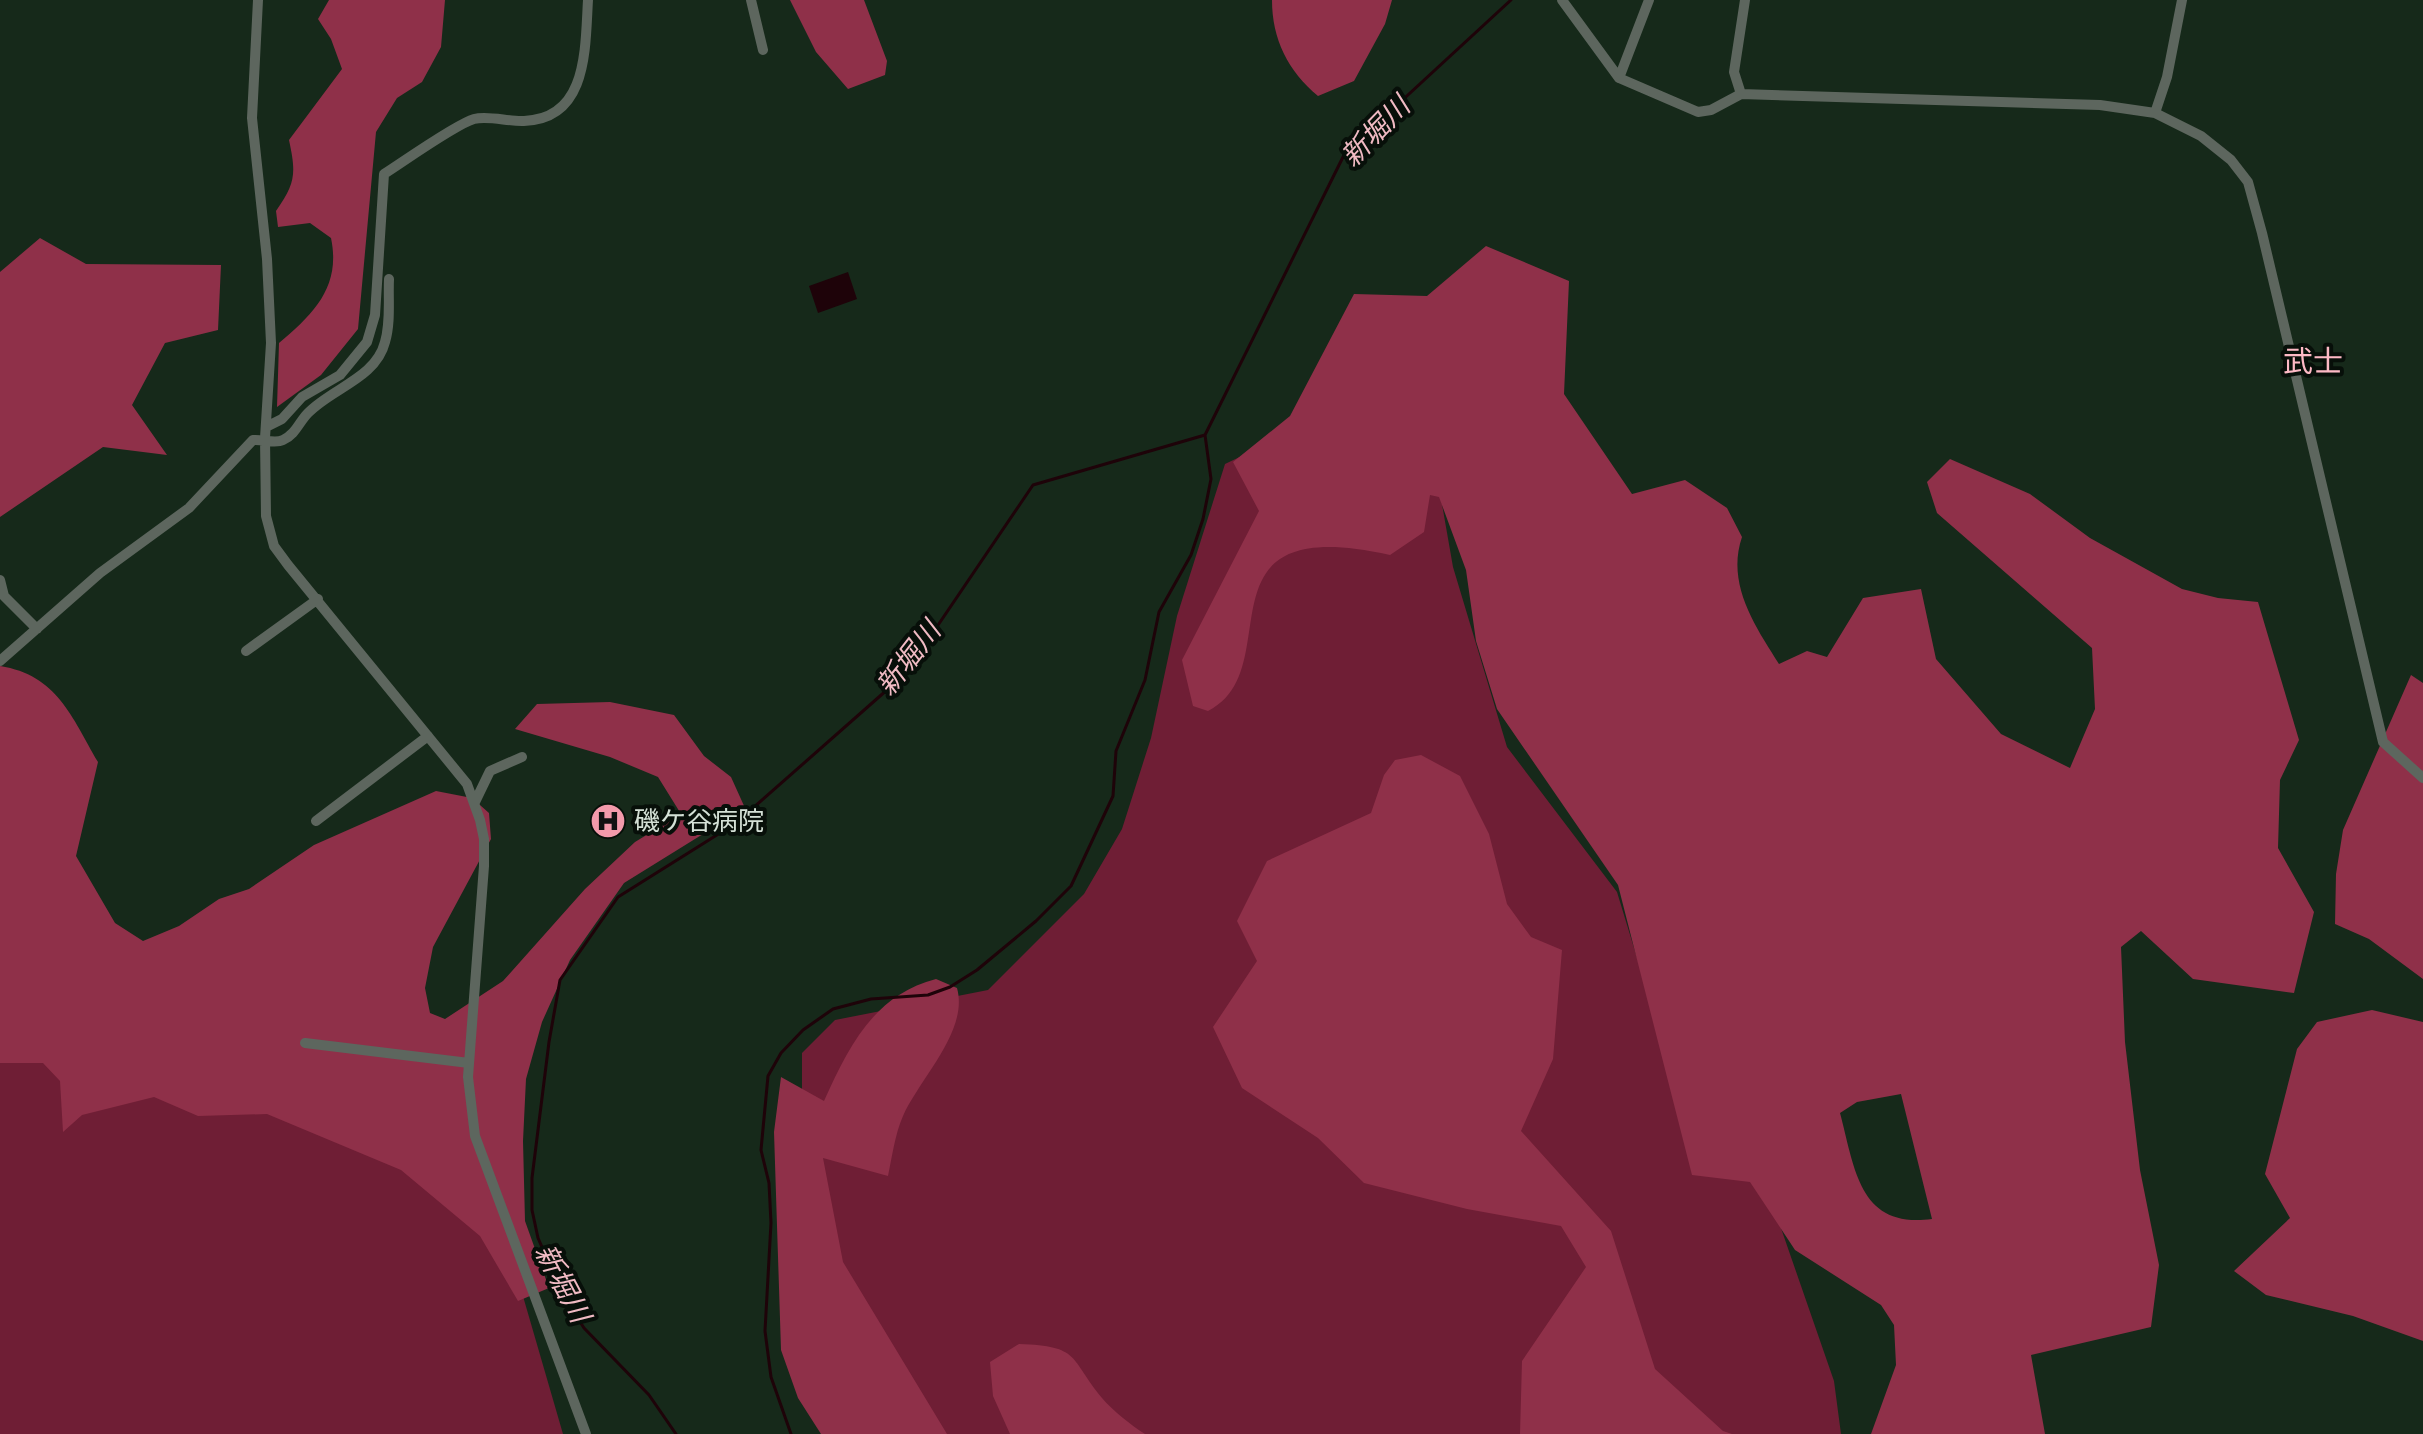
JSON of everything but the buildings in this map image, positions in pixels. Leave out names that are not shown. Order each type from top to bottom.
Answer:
[{"type":"street","points":[[258,0],[252,118],[267,259],[271,343],[265,433],[266,516],[274,546],[467,784],[474,804],[484,839],[469,1063],[475,1136],[586,1434]]},
{"type":"street","points":[[0,661],[100,573],[189,508],[253,440],[282,419],[302,397],[340,375],[367,342],[375,315],[384,174],[475,118],[531,121],[561,112],[571,99],[581,69],[588,0]]},
{"type":"street","points":[[751,0],[763,50]]},
{"type":"street","points":[[1562,0],[1619,78],[1698,112],[1711,110],[1741,94],[1963,104],[2100,105],[2155,113],[2201,136],[2231,160],[2248,182],[2344,569],[2383,742],[2423,778]]},
{"type":"street","points":[[1619,78],[1649,0]]},
{"type":"street","points":[[1741,94],[1734,72],[1745,0]]},
{"type":"street","points":[[2155,113],[2167,77],[2182,0]]},
{"type":"street","points":[[265,433],[279,443],[292,435],[317,405],[355,380],[375,362],[385,343],[389,279]]},
{"type":"street","points":[[0,580],[4,596],[37,629]]},
{"type":"street","points":[[246,651],[318,599]]},
{"type":"street","points":[[316,821],[428,736]]},
{"type":"street","points":[[474,804],[490,771],[522,757]]},
{"type":"street","points":[[305,1043],[469,1063]]},
{"type":"shaded area","points":[[329,0],[445,0],[441,47],[422,82],[397,98],[376,132],[358,329],[321,375],[277,407],[279,343],[314,309],[332,270],[331,238],[310,223],[278,227],[276,211],[293,177],[289,140],[342,69],[331,39],[318,19]]},
{"type":"shaded area","points":[[790,0],[864,0],[887,61],[885,75],[848,89],[816,52]]},
{"type":"shaded area","points":[[1272,0],[1392,0],[1385,24],[1354,81],[1318,96],[1298,76],[1284,53],[1275,28]]},
{"type":"shaded area","points":[[40,238],[86,264],[221,265],[218,330],[165,343],[132,405],[167,455],[103,447],[0,517],[0,272]]},
{"type":"shaded area","points":[[1486,246],[1569,281],[1564,394],[1632,494],[1685,480],[1727,508],[1742,537],[1738,554],[1740,588],[1753,620],[1779,664],[1807,651],[1827,657],[1863,598],[1921,589],[1936,659],[2001,734],[2070,768],[2095,709],[2092,648],[1937,513],[1927,482],[1950,459],[2030,494],[2090,538],[2182,589],[2218,598],[2258,602],[2299,740],[2280,780],[2278,848],[2314,912],[2294,993],[2193,979],[2141,931],[2121,947],[2125,1042],[2140,1170],[2159,1265],[2151,1327],[2031,1355],[2045,1434],[1871,1434],[1896,1365],[1894,1325],[1881,1305],[1795,1250],[1750,1182],[1692,1175],[1618,885],[1497,709],[1476,641],[1466,570],[1439,497],[1430,495],[1424,532],[1390,555],[1328,547],[1288,554],[1266,574],[1255,600],[1243,663],[1232,690],[1208,711],[1193,706],[1182,660],[1259,511],[1233,462],[1290,416],[1354,294],[1427,296]],"holes":[[[1901,1094],[1932,1219],[1908,1220],[1889,1215],[1875,1205],[1856,1174],[1840,1113],[1857,1102]]]},
{"type":"shaded area","points":[[848,272],[857,299],[818,313],[809,286]]},
{"type":"shaded area","points":[[1292,432],[1439,487],[1453,567],[1507,747],[1617,892],[1684,1112],[1757,1159],[1834,1381],[1841,1434],[882,1434],[802,1175],[802,1053],[835,1020],[988,990],[1084,894],[1122,829],[1151,738],[1177,616],[1225,464]]},
{"type":"shaded area","points":[[0,666],[36,678],[49,688],[71,714],[98,762],[76,856],[115,923],[143,941],[179,926],[219,899],[249,889],[314,845],[436,791],[472,798],[489,813],[491,839],[433,947],[425,988],[430,1013],[445,1019],[503,981],[585,889],[635,842],[681,814],[658,777],[610,757],[515,729],[537,704],[610,702],[674,715],[704,756],[731,777],[745,808],[624,883],[570,960],[542,1022],[526,1079],[523,1141],[525,1221],[549,1288],[518,1301],[480,1236],[401,1170],[267,1114],[198,1116],[154,1097],[82,1115],[63,1132],[60,1081],[43,1063],[0,1063]]},
{"type":"shaded area","points":[[2411,675],[2423,683],[2423,979],[2369,939],[2335,924],[2336,874],[2343,830]]},
{"type":"shaded area","points":[[1421,755],[1460,776],[1489,834],[1507,904],[1531,937],[1562,950],[1553,1059],[1521,1131],[1611,1231],[1655,1369],[1723,1431],[1732,1434],[1520,1434],[1522,1361],[1586,1267],[1561,1226],[1467,1209],[1364,1183],[1318,1138],[1242,1088],[1213,1027],[1257,961],[1237,921],[1267,861],[1371,813],[1384,775],[1395,760]]},
{"type":"shaded area","points":[[936,979],[957,988],[959,1004],[956,1021],[941,1054],[903,1116],[888,1176],[823,1158],[843,1262],[947,1434],[821,1434],[798,1398],[781,1350],[774,1132],[781,1077],[824,1101],[843,1061],[866,1025],[896,997]]},
{"type":"shaded area","points":[[0,1010],[482,1155],[563,1434],[0,1434]]},
{"type":"shaded area","points":[[2372,1010],[2423,1022],[2423,1341],[2353,1316],[2266,1295],[2234,1271],[2290,1218],[2265,1174],[2297,1049],[2317,1022]]},
{"type":"shaded area","points":[[1019,1344],[1064,1351],[1078,1364],[1106,1403],[1145,1434],[1010,1434],[993,1396],[990,1362]]},
{"type":"waterway","name":"新堀川","points":[[1205,435],[1345,153],[1511,0]]},
{"type":"waterway","name":"新堀川","points":[[676,1434],[649,1395],[584,1328],[564,1297],[538,1238],[532,1210],[532,1178],[560,980],[618,897],[736,823],[888,689],[932,634],[1033,485],[1205,435]]},
{"type":"waterway","points":[[791,1434],[771,1377],[765,1331],[771,1223],[769,1183],[761,1150],[768,1076],[781,1053],[803,1030],[833,1009],[871,999],[928,995],[950,987],[977,970],[1036,921],[1071,886],[1113,796],[1116,751],[1145,680],[1159,612],[1191,555],[1203,519],[1211,479],[1205,435]]},
{"type":"place","name":"磯ケ谷病院","points":[[608,821]]},
{"type":"district","name":"武士","points":[[2313,362]]}]
